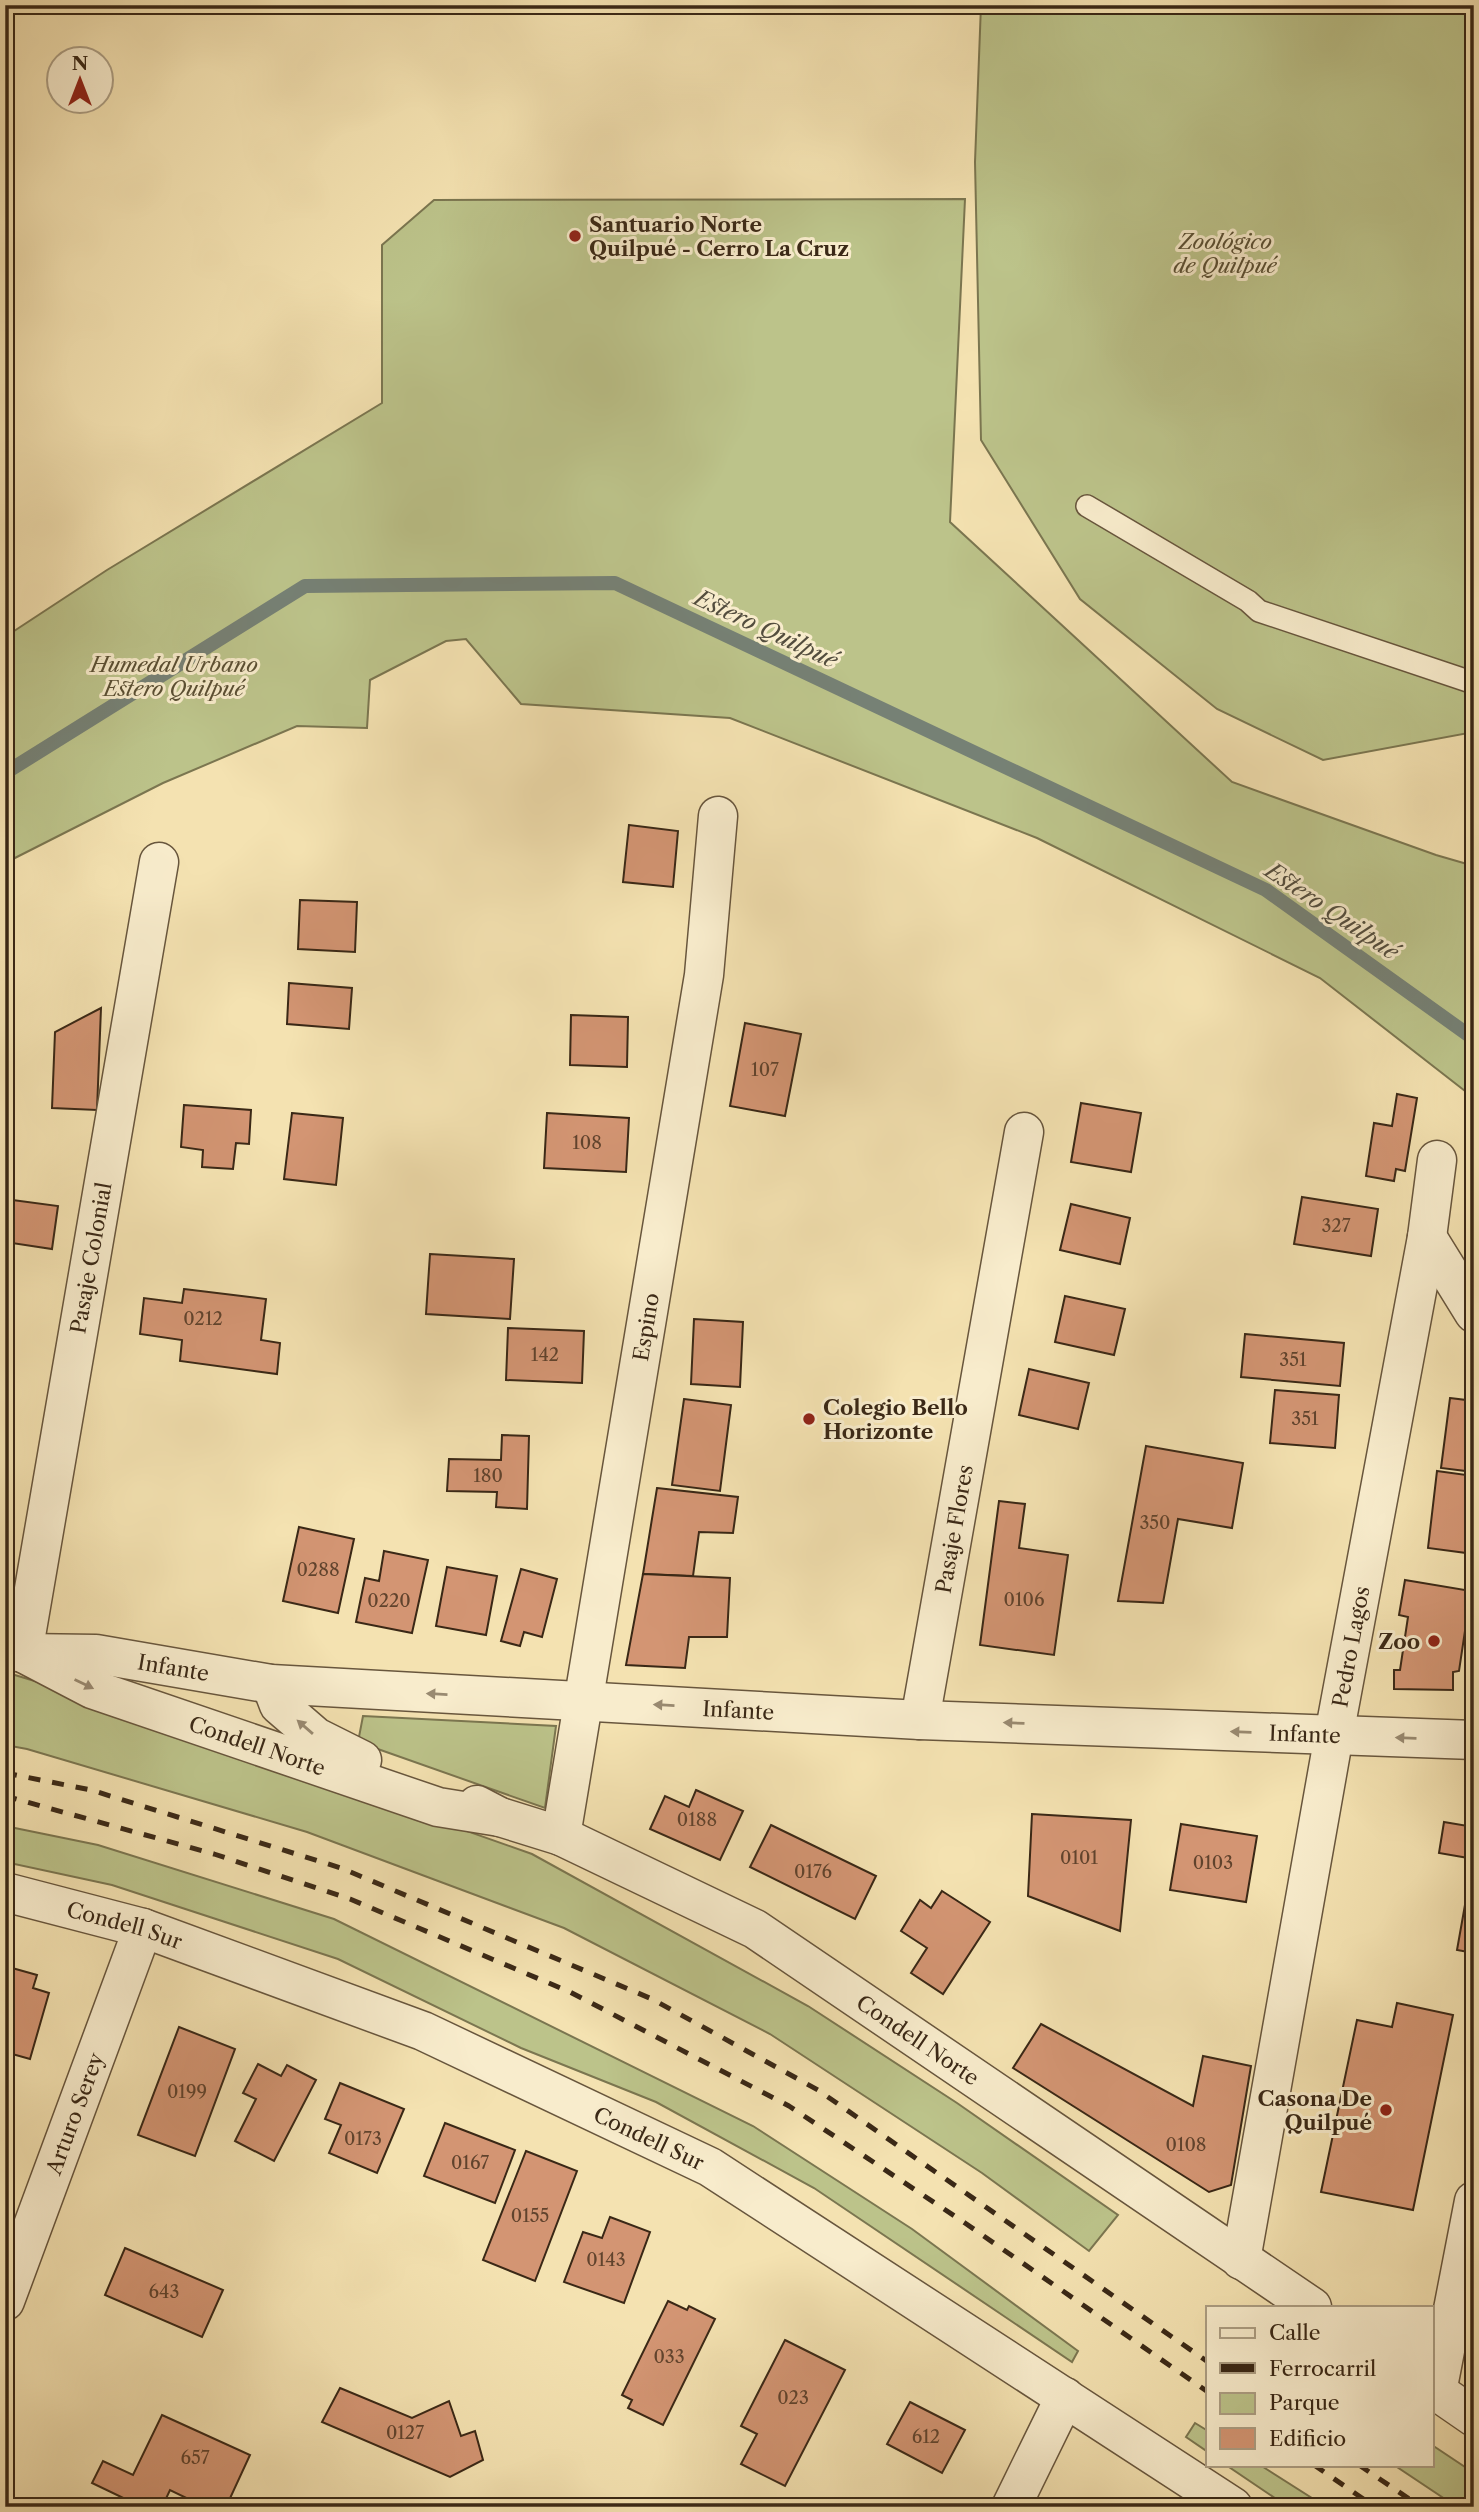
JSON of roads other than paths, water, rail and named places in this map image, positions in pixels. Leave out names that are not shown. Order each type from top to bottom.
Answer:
[{"type":"street","name":"Espino","points":[[561,1836],[704,975],[718,816]]},
{"type":"street","name":"Pasaje Colonial","points":[[14,1651],[159,862]]},
{"type":"street","name":"Pasaje Flores","points":[[920,1720],[1024,1132]]},
{"type":"street","name":"Pedro Lagos","points":[[1241,2260],[1334,1735],[1427,1237],[1437,1160]]},
{"type":"street","points":[[1427,1237],[1474,1312]]},
{"type":"street","name":"Infante","points":[[14,1651],[96,1654],[271,1684],[920,1720],[1474,1740]]},
{"type":"street","name":"Condell Norte","points":[[14,1651],[92,1689],[438,1808],[499,1816]]},
{"type":"street","name":"Condell Norte","points":[[271,1684],[279,1705],[316,1737],[356,1758],[436,1786],[499,1816],[561,1836],[755,1929],[1310,2306]]},
{"type":"street","name":"Condell Sur","points":[[5,1892],[143,1928],[423,2031],[710,2167],[1233,2507]]},
{"type":"street","name":"Arturo Serey","points":[[5,2301],[143,1928]]},
{"type":"street","points":[[1474,2201],[1434,2390],[1474,2417]]},
{"type":"street","points":[[1011,2507],[1065,2397]]},
{"type":"lane","points":[[1087,506],[1180,559],[1248,601],[1259,611],[1474,684]]},
{"type":"waterway","name":"Estero Quilpué","points":[[5,773],[305,586],[615,583],[1266,890],[1474,1039]]},
{"type":"railway","points":[[5,1773],[91,1790],[341,1868],[652,1999],[818,2090],[1206,2361]]},
{"type":"railway","points":[[5,1796],[214,1854],[350,1899],[570,1992],[789,2106],[965,2223],[1206,2391]]},
{"type":"railway","points":[[1315,2466],[1375,2507]]},
{"type":"railway","points":[[1360,2466],[1421,2507]]},
{"type":"place","name":"Santuario Norte Quilpué - Cerro La Cruz","points":[[575,236]]},
{"type":"place","name":"Colegio Bello Horizonte","points":[[809,1419]]},
{"type":"place","name":"Zoo","points":[[1434,1641]]},
{"type":"place","name":"Casona De Quilpué","points":[[1386,2110]]},
{"type":"park label","name":"Zoológico de Quilpué","points":[[1225,253]]},
{"type":"park label","name":"Humedal Urbano Estero Quilpué","points":[[174,676]]}]
